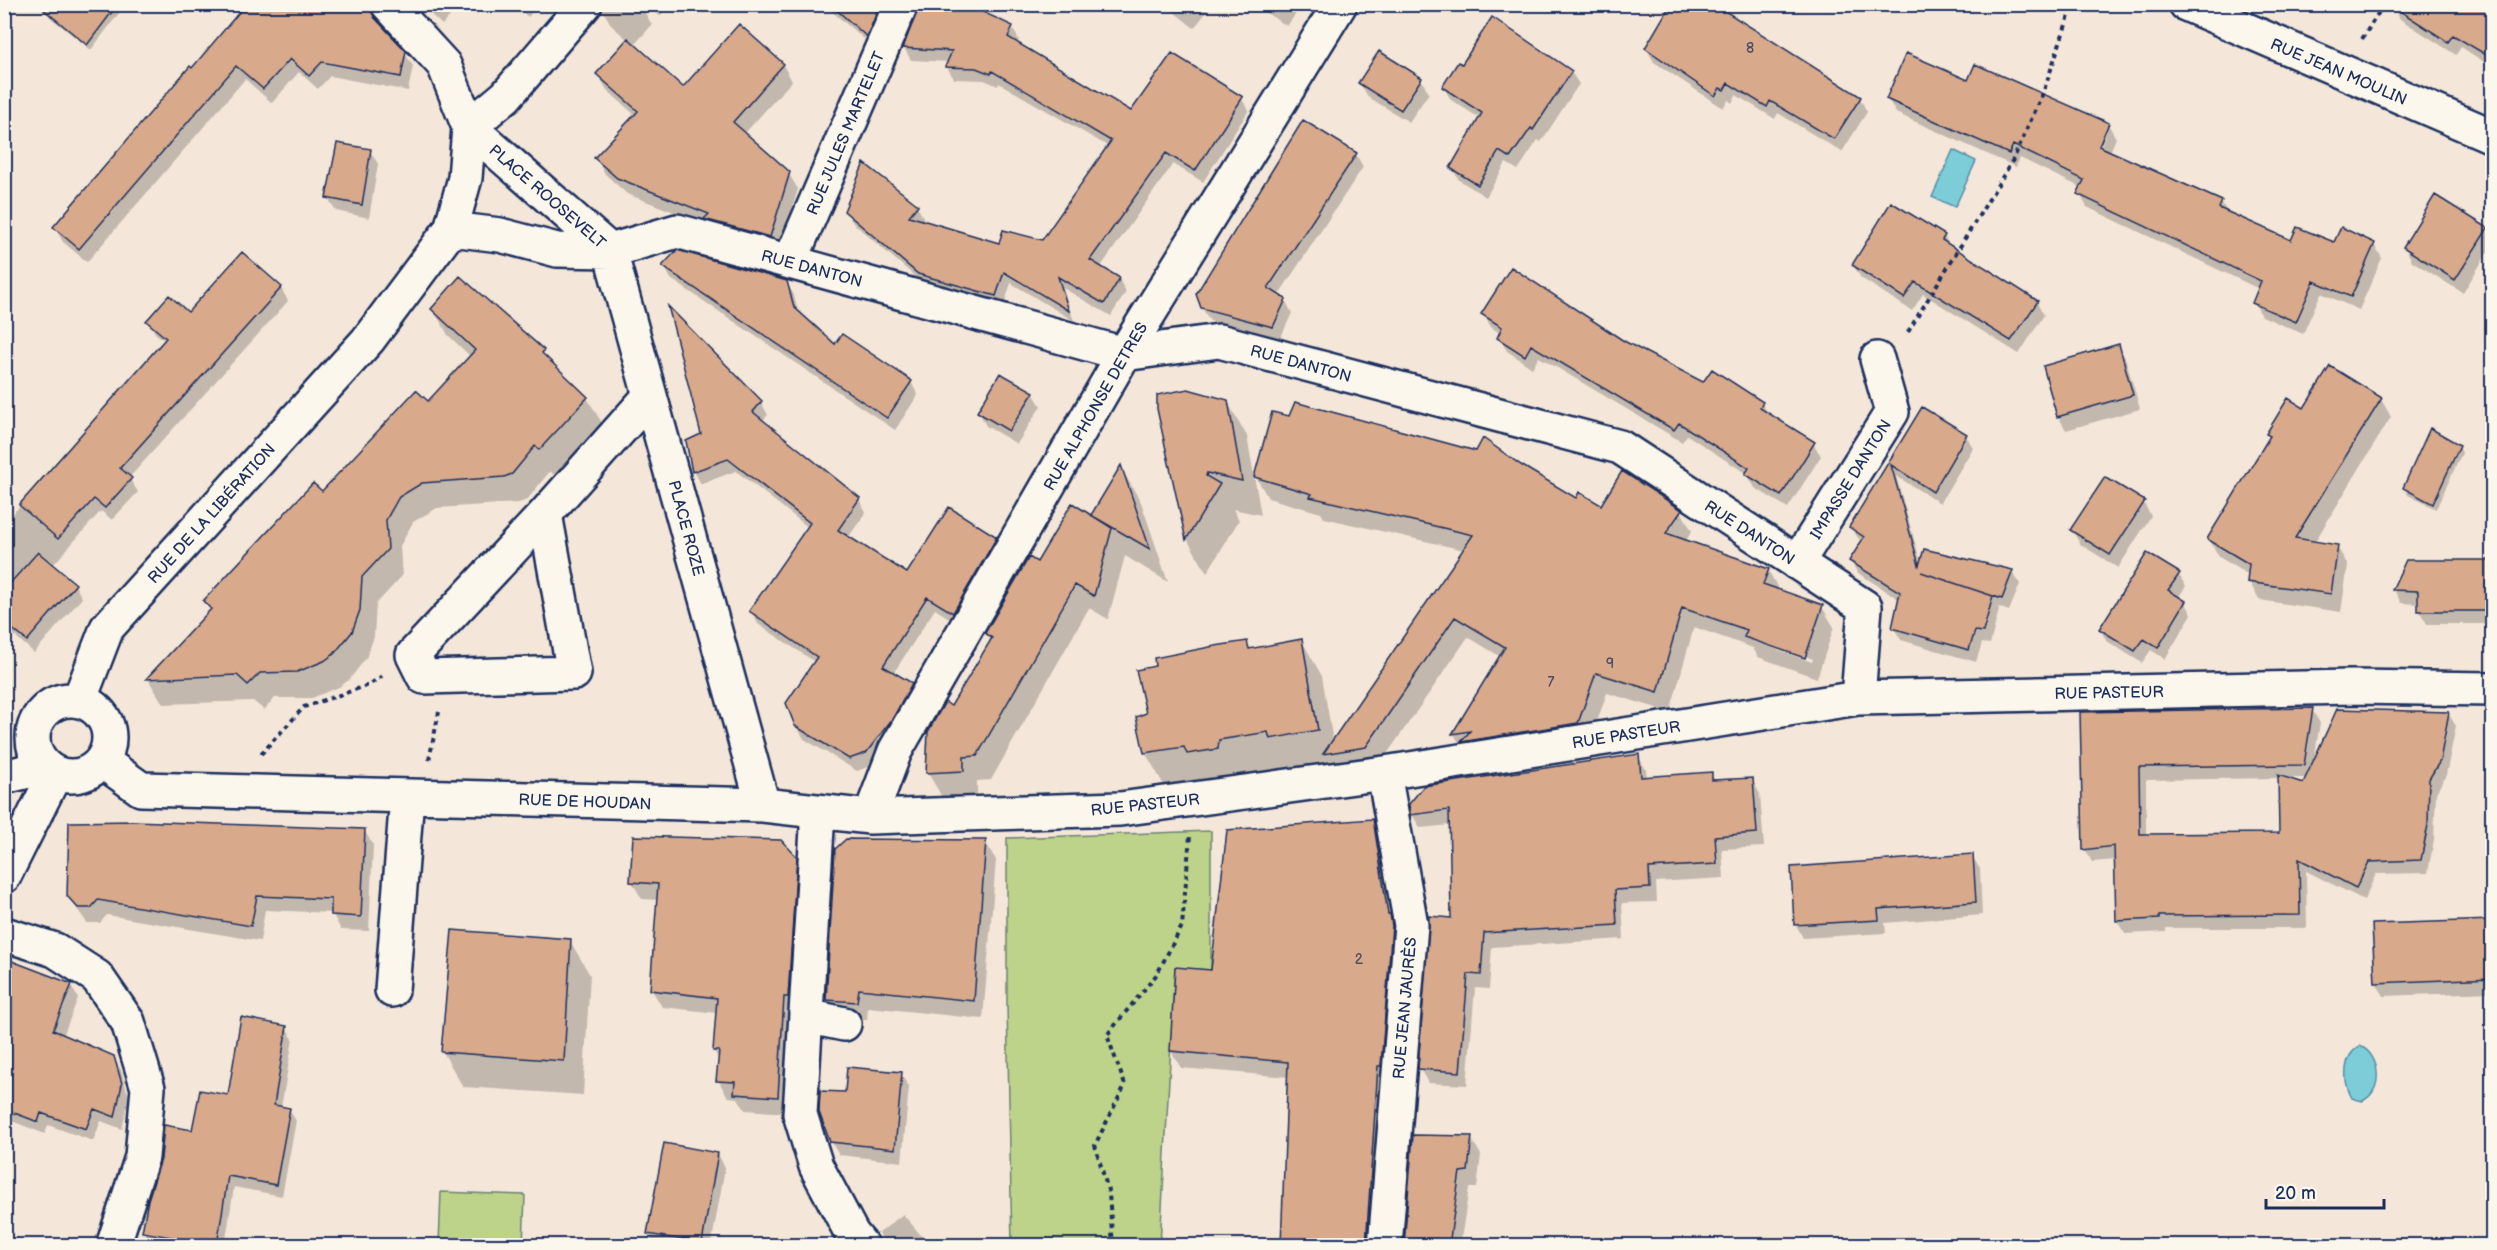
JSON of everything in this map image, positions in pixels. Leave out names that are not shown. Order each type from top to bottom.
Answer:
[{"type":"street","points":[[388,4],[444,65],[469,127],[506,96],[585,4]]},
{"type":"street","name":"RUE JULES MARTELET","points":[[790,262],[901,4]]},
{"type":"street","name":"RUE ALPHONSE DETRES","points":[[870,817],[896,751],[1124,354],[1340,4]]},
{"type":"street","name":"RUE JEAN MOULIN","points":[[2186,4],[2493,136]]},
{"type":"street","name":"PLACE ROOSEVELT","points":[[368,340],[451,229],[465,178],[469,127]]},
{"type":"street","name":"PLACE ROOSEVELT","points":[[469,127],[610,251]]},
{"type":"street","name":"PLACE ROOSEVELT","points":[[451,229],[500,235],[557,250],[610,251]]},
{"type":"street","name":"RUE DANTON","points":[[610,251],[677,231],[1124,354],[1219,341],[1620,447],[1865,607],[1858,698]]},
{"type":"street","name":"PLACE ROZE","points":[[610,251],[763,805]]},
{"type":"street","name":"RUE DE LA LIBÉRATION","points":[[79,701],[107,628],[368,340]]},
{"type":"street","name":"IMPASSE DANTON","points":[[1797,563],[1892,412],[1877,359]]},
{"type":"street","points":[[545,514],[574,673],[424,677],[413,655],[651,396]]},
{"type":"street","name":"RUE PASTEUR","points":[[763,805],[870,817],[1120,809],[1384,772],[1858,698],[2340,687],[2493,689]]},
{"type":"street","points":[[67,700],[79,701],[91,706],[107,724],[107,750],[102,761],[92,770],[81,775],[69,777],[50,770],[37,757],[33,745],[37,720],[55,703],[67,700]]},
{"type":"street","name":"RUE DE HOUDAN","points":[[102,761],[141,789],[763,805]]},
{"type":"street","points":[[4,777],[50,770]]},
{"type":"street","points":[[5,869],[50,770]]},
{"type":"street","name":"RUE JEAN JAURÈS","points":[[1384,772],[1410,925],[1385,1245]]},
{"type":"street","points":[[392,990],[421,796]]},
{"type":"street","points":[[818,812],[800,1114],[816,1166],[852,1234],[862,1245]]},
{"type":"street","points":[[4,934],[55,950],[97,977],[128,1022],[148,1088],[142,1157],[113,1245]]},
{"type":"street","points":[[806,1016],[844,1024]]},
{"type":"path","points":[[1908,332],[2014,158],[2043,93],[2073,4]]},
{"type":"path","points":[[421,796],[438,722],[441,677]]},
{"type":"path","points":[[242,791],[250,767],[304,707],[369,685]]},
{"type":"path","points":[[1113,1245],[1109,1194],[1095,1145],[1125,1085],[1107,1035],[1157,974],[1182,926],[1192,822],[1198,799]]},
{"type":"green space","points":[[1211,831],[1211,970],[1175,968],[1160,1245],[1012,1245],[1007,1005],[1007,838]]},
{"type":"green space","points":[[441,1192],[525,1195],[523,1245],[439,1245]]},
{"type":"water","points":[[1953,150],[1976,161],[1955,207],[1932,197]]},
{"type":"water","points":[[2360,1046],[2372,1057],[2377,1074],[2374,1090],[2362,1101],[2352,1098],[2346,1077],[2350,1056]]},
{"type":"building","points":[[37,4],[118,4],[87,45]]},
{"type":"building","points":[[246,4],[370,4],[374,17],[406,51],[401,77],[322,62],[309,76],[290,59],[263,89],[236,66],[79,249],[53,227]]},
{"type":"building","points":[[830,4],[880,4],[867,37]]},
{"type":"building","points":[[919,4],[966,4],[1013,26],[1008,37],[1131,111],[1172,53],[1243,97],[1195,171],[1166,153],[1090,260],[1120,278],[1104,304],[1058,277],[1069,311],[1004,272],[996,296],[918,274],[844,211],[864,163],[918,205],[909,216],[999,243],[1003,230],[1042,240],[1111,141],[992,71],[991,74],[976,68],[945,67],[952,51],[903,48]]},
{"type":"building","points":[[1671,4],[1714,4],[1861,97],[1834,139],[1770,101],[1767,107],[1728,83],[1724,90],[1720,88],[1715,96],[1645,48]]},
{"type":"building","points":[[2389,4],[2493,4],[2493,59],[2453,35],[2448,42]]},
{"type":"building","points":[[1492,17],[1572,71],[1533,130],[1531,128],[1510,158],[1499,151],[1478,185],[1450,168],[1482,113],[1442,87],[1458,62],[1462,64]]},
{"type":"building","points":[[739,24],[784,64],[733,122],[790,172],[770,237],[704,219],[709,214],[617,178],[594,158],[638,111],[596,74],[628,38],[683,87]]},
{"type":"building","points":[[1379,51],[1422,78],[1401,110],[1358,83]]},
{"type":"building","points":[[1906,53],[1968,80],[1975,64],[2109,123],[2099,146],[2222,201],[2219,208],[2291,240],[2297,227],[2334,242],[2341,227],[2375,243],[2351,297],[2314,281],[2296,322],[2252,303],[2261,281],[2077,194],[2084,180],[2013,145],[2009,154],[1886,99]]},
{"type":"building","points":[[1303,120],[1357,153],[1268,288],[1286,299],[1273,327],[1201,308],[1196,294]]},
{"type":"building","points":[[337,143],[371,149],[362,205],[326,198]]},
{"type":"building","points":[[2435,195],[2488,228],[2455,280],[2403,247]]},
{"type":"building","points":[[1891,202],[1945,235],[1942,240],[2038,301],[2011,341],[1915,282],[1904,298],[1852,265]]},
{"type":"building","points":[[677,250],[787,281],[794,307],[835,344],[842,334],[912,381],[887,418],[662,266]]},
{"type":"building","points":[[242,252],[282,287],[120,468],[132,478],[105,508],[94,499],[58,539],[19,505],[166,338],[146,321],[169,295],[188,312]]},
{"type":"building","points":[[1511,267],[1624,341],[1703,382],[1712,369],[1763,402],[1760,408],[1815,442],[1781,496],[1745,474],[1749,468],[1679,423],[1674,430],[1531,345],[1525,356],[1497,338],[1502,327],[1481,314]]},
{"type":"building","points":[[460,276],[544,350],[542,353],[588,397],[539,450],[535,446],[512,474],[504,477],[422,483],[399,497],[386,520],[388,549],[362,577],[360,610],[352,632],[334,654],[324,661],[297,672],[260,673],[248,685],[237,675],[146,679],[211,609],[203,601],[313,483],[322,491],[416,390],[428,401],[475,350],[431,309]]},
{"type":"building","points":[[668,306],[762,401],[753,412],[860,498],[838,530],[907,573],[949,507],[997,537],[953,613],[927,597],[883,666],[912,683],[893,718],[866,753],[849,759],[795,726],[786,703],[817,657],[749,611],[810,523],[728,459],[692,472],[686,441],[701,434]]},
{"type":"building","points":[[2119,344],[2133,395],[2057,417],[2043,366]]},
{"type":"building","points":[[2330,366],[2382,398],[2295,538],[2338,545],[2331,594],[2247,582],[2249,564],[2207,539],[2270,436],[2266,434],[2288,398],[2304,408]]},
{"type":"building","points":[[1000,373],[1034,392],[1009,431],[977,412]]},
{"type":"building","points":[[1188,389],[1228,400],[1242,481],[1207,473],[1206,476],[1220,484],[1186,540],[1157,409],[1157,395]]},
{"type":"building","points":[[1295,402],[1476,451],[1483,438],[1521,465],[1576,498],[1579,492],[1601,505],[1622,471],[1682,510],[1666,533],[1769,569],[1763,584],[1823,605],[1805,658],[1744,637],[1747,630],[1682,608],[1658,692],[1596,673],[1578,723],[1461,742],[1470,731],[1452,734],[1505,647],[1455,617],[1366,747],[1323,754],[1473,535],[1310,497],[1312,494],[1254,477],[1272,412],[1289,416]]},
{"type":"building","points":[[1922,407],[1967,434],[1933,492],[1891,465],[1919,565],[1924,549],[2013,570],[2002,599],[1993,596],[1983,632],[1975,631],[1969,650],[1892,628],[1900,592],[1849,561],[1864,537],[1849,527]]},
{"type":"building","points":[[2430,428],[2460,445],[2433,504],[2403,488]]},
{"type":"building","points":[[1121,465],[1150,549],[1091,515]]},
{"type":"building","points":[[2105,477],[2145,501],[2110,555],[2070,530]]},
{"type":"building","points":[[1072,503],[1112,528],[1094,596],[1075,585],[977,756],[964,757],[964,771],[926,773],[928,732],[945,702],[951,706],[992,638],[985,633],[1029,557],[1037,562]]},
{"type":"building","points":[[38,552],[76,584],[27,641],[4,622],[4,590]]},
{"type":"building","points":[[2147,553],[2180,573],[2168,590],[2186,601],[2158,648],[2144,639],[2135,651],[2099,629]]},
{"type":"building","points":[[2406,560],[2491,560],[2490,611],[2418,611],[2418,591],[2392,590]]},
{"type":"building","points":[[1302,639],[1318,730],[1270,739],[1268,732],[1219,740],[1218,749],[1187,754],[1184,747],[1144,753],[1136,717],[1146,713],[1136,670],[1155,666],[1154,658],[1215,646],[1247,641],[1249,649]]},
{"type":"building","points":[[2313,708],[2304,765],[2139,767],[2140,834],[2279,833],[2278,775],[2303,783],[2337,709],[2449,712],[2440,761],[2429,779],[2428,825],[2421,860],[2369,862],[2356,888],[2299,859],[2300,915],[2159,916],[2159,919],[2116,921],[2114,846],[2083,850],[2080,712]]},
{"type":"building","points":[[1639,754],[1641,777],[1712,772],[1712,780],[1753,778],[1757,833],[1715,836],[1717,864],[1649,868],[1650,888],[1615,890],[1617,925],[1484,933],[1481,975],[1468,974],[1460,1072],[1418,1069],[1429,916],[1451,918],[1449,810],[1410,815],[1409,804],[1424,786]]},
{"type":"building","points":[[1373,819],[1388,914],[1390,914],[1392,926],[1381,1066],[1378,1066],[1366,1245],[1281,1245],[1288,1062],[1170,1051],[1175,967],[1211,970],[1227,830]]},
{"type":"building","points":[[133,821],[365,829],[361,917],[331,915],[331,899],[257,896],[251,926],[98,900],[91,908],[78,908],[67,896],[69,822]]},
{"type":"building","points":[[633,836],[781,840],[797,857],[788,997],[784,997],[778,1097],[734,1094],[735,1082],[716,1081],[719,1051],[713,1051],[717,998],[650,990],[658,884],[630,882]]},
{"type":"building","points":[[846,839],[986,840],[974,1001],[859,989],[857,1002],[826,1000],[835,849]]},
{"type":"building","points":[[1973,854],[1976,902],[1878,909],[1879,920],[1794,925],[1791,867]]},
{"type":"building","points":[[2493,920],[2493,978],[2375,983],[2372,924]]},
{"type":"building","points":[[452,930],[571,939],[564,1061],[441,1052]]},
{"type":"building","points":[[4,958],[72,984],[53,1030],[114,1056],[122,1084],[115,1117],[94,1109],[86,1129],[41,1113],[38,1122],[4,1109]]},
{"type":"building","points":[[241,1017],[287,1026],[274,1105],[290,1108],[276,1185],[228,1176],[217,1245],[142,1232],[148,1200],[161,1159],[164,1125],[192,1130],[200,1090],[228,1095]]},
{"type":"building","points":[[847,1067],[902,1072],[895,1149],[830,1142],[819,1112],[820,1091],[845,1092]]},
{"type":"building","points":[[1413,1135],[1472,1136],[1468,1171],[1460,1172],[1449,1245],[1404,1245]]},
{"type":"building","points":[[664,1143],[718,1153],[702,1243],[647,1234]]}]
